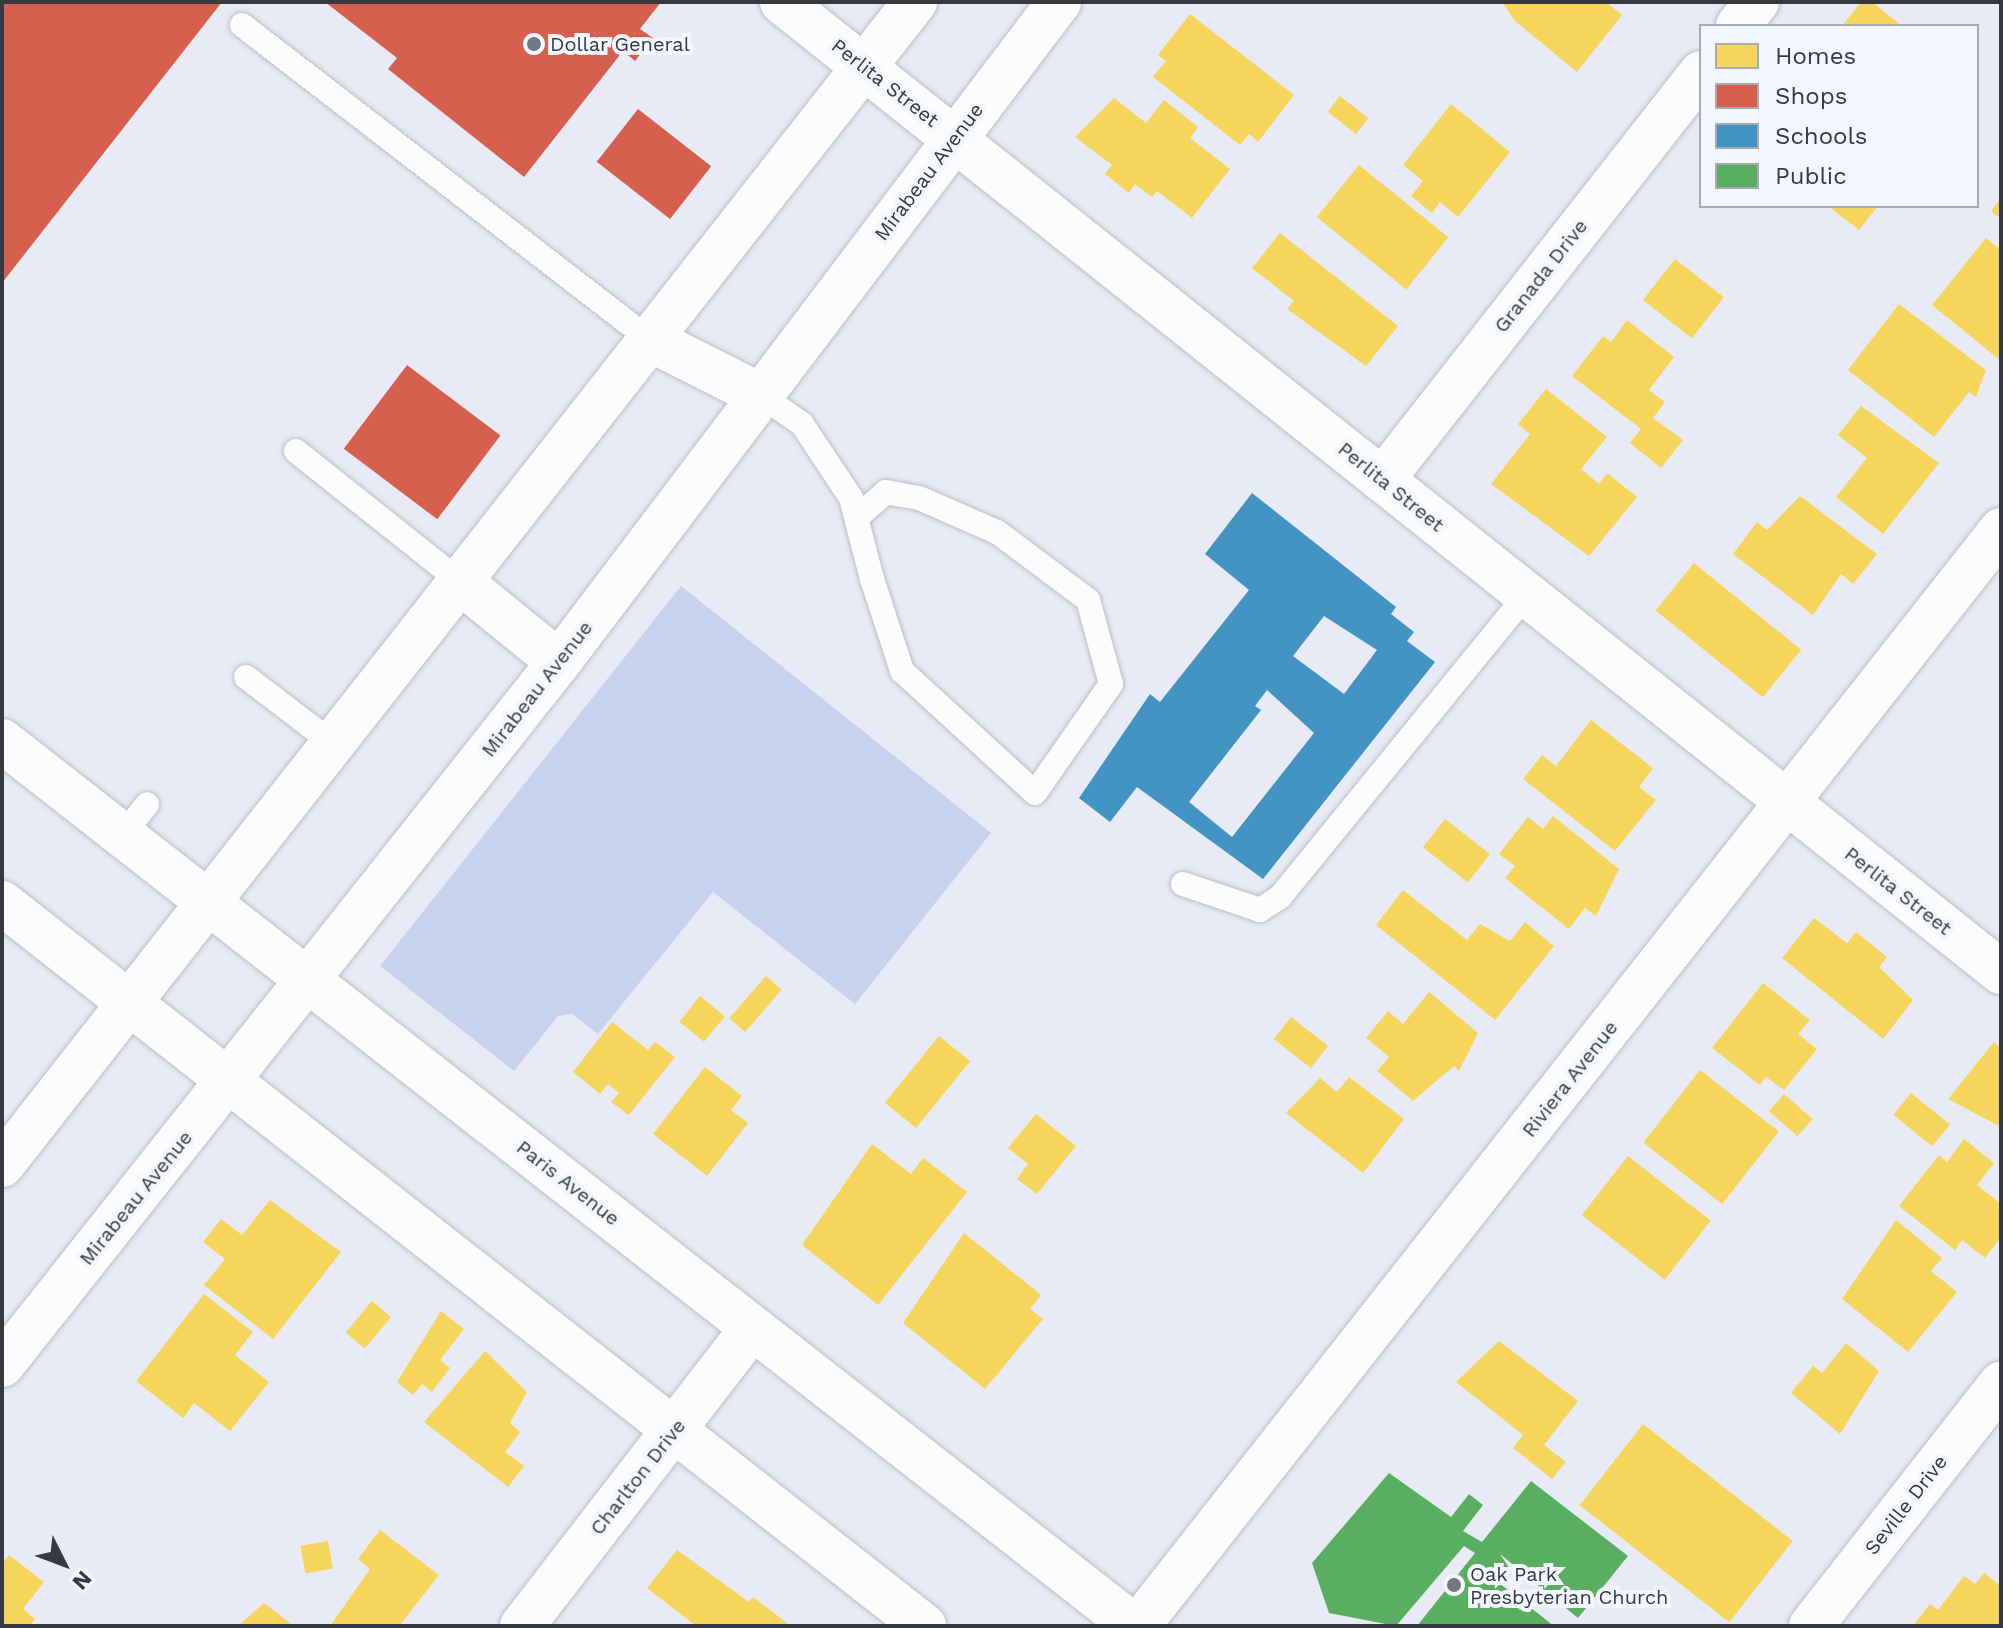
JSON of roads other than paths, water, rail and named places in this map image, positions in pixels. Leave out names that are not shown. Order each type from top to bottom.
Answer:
[{"type":"street","name":"Perlita Street","points":[[782,2],[2001,972]]},
{"type":"street","points":[[2,1165],[458,580],[915,2]]},
{"type":"street","name":"Mirabeau Avenue","points":[[2,1365],[230,1082],[559,662],[1059,2]]},
{"type":"street","points":[[1740,24],[1757,2]]},
{"type":"street","name":"Granada Drive","points":[[1382,480],[1699,76]]},
{"type":"street","points":[[649,339],[760,395]]},
{"type":"street","name":"Riviera Avenue","points":[[1136,1626],[2001,530]]},
{"type":"street","points":[[458,580],[559,662]]},
{"type":"street","name":"Paris Avenue","points":[[2,741],[135,820],[207,901],[1136,1626]]},
{"type":"street","points":[[2,903],[924,1626]]},
{"type":"street","name":"Charlton Drive","points":[[522,1626],[752,1328]]},
{"type":"street","name":"Seville Drive","points":[[1811,1626],[2001,1384]]},
{"type":"lane","points":[[242,25],[649,339]]},
{"type":"lane","points":[[760,395],[802,424],[857,517],[902,671],[1035,793],[1111,684],[1088,600],[997,532],[919,498],[886,492],[857,517]]},
{"type":"lane","points":[[296,451],[458,580]]},
{"type":"lane","points":[[1183,884],[1260,910],[1280,897],[1526,595]]},
{"type":"lane","points":[[246,677],[331,742]]},
{"type":"place","name":"Dollar General","points":[[534,44]]},
{"type":"place","name":"Oak Park Presbyterian Church","points":[[1454,1585]]}]
